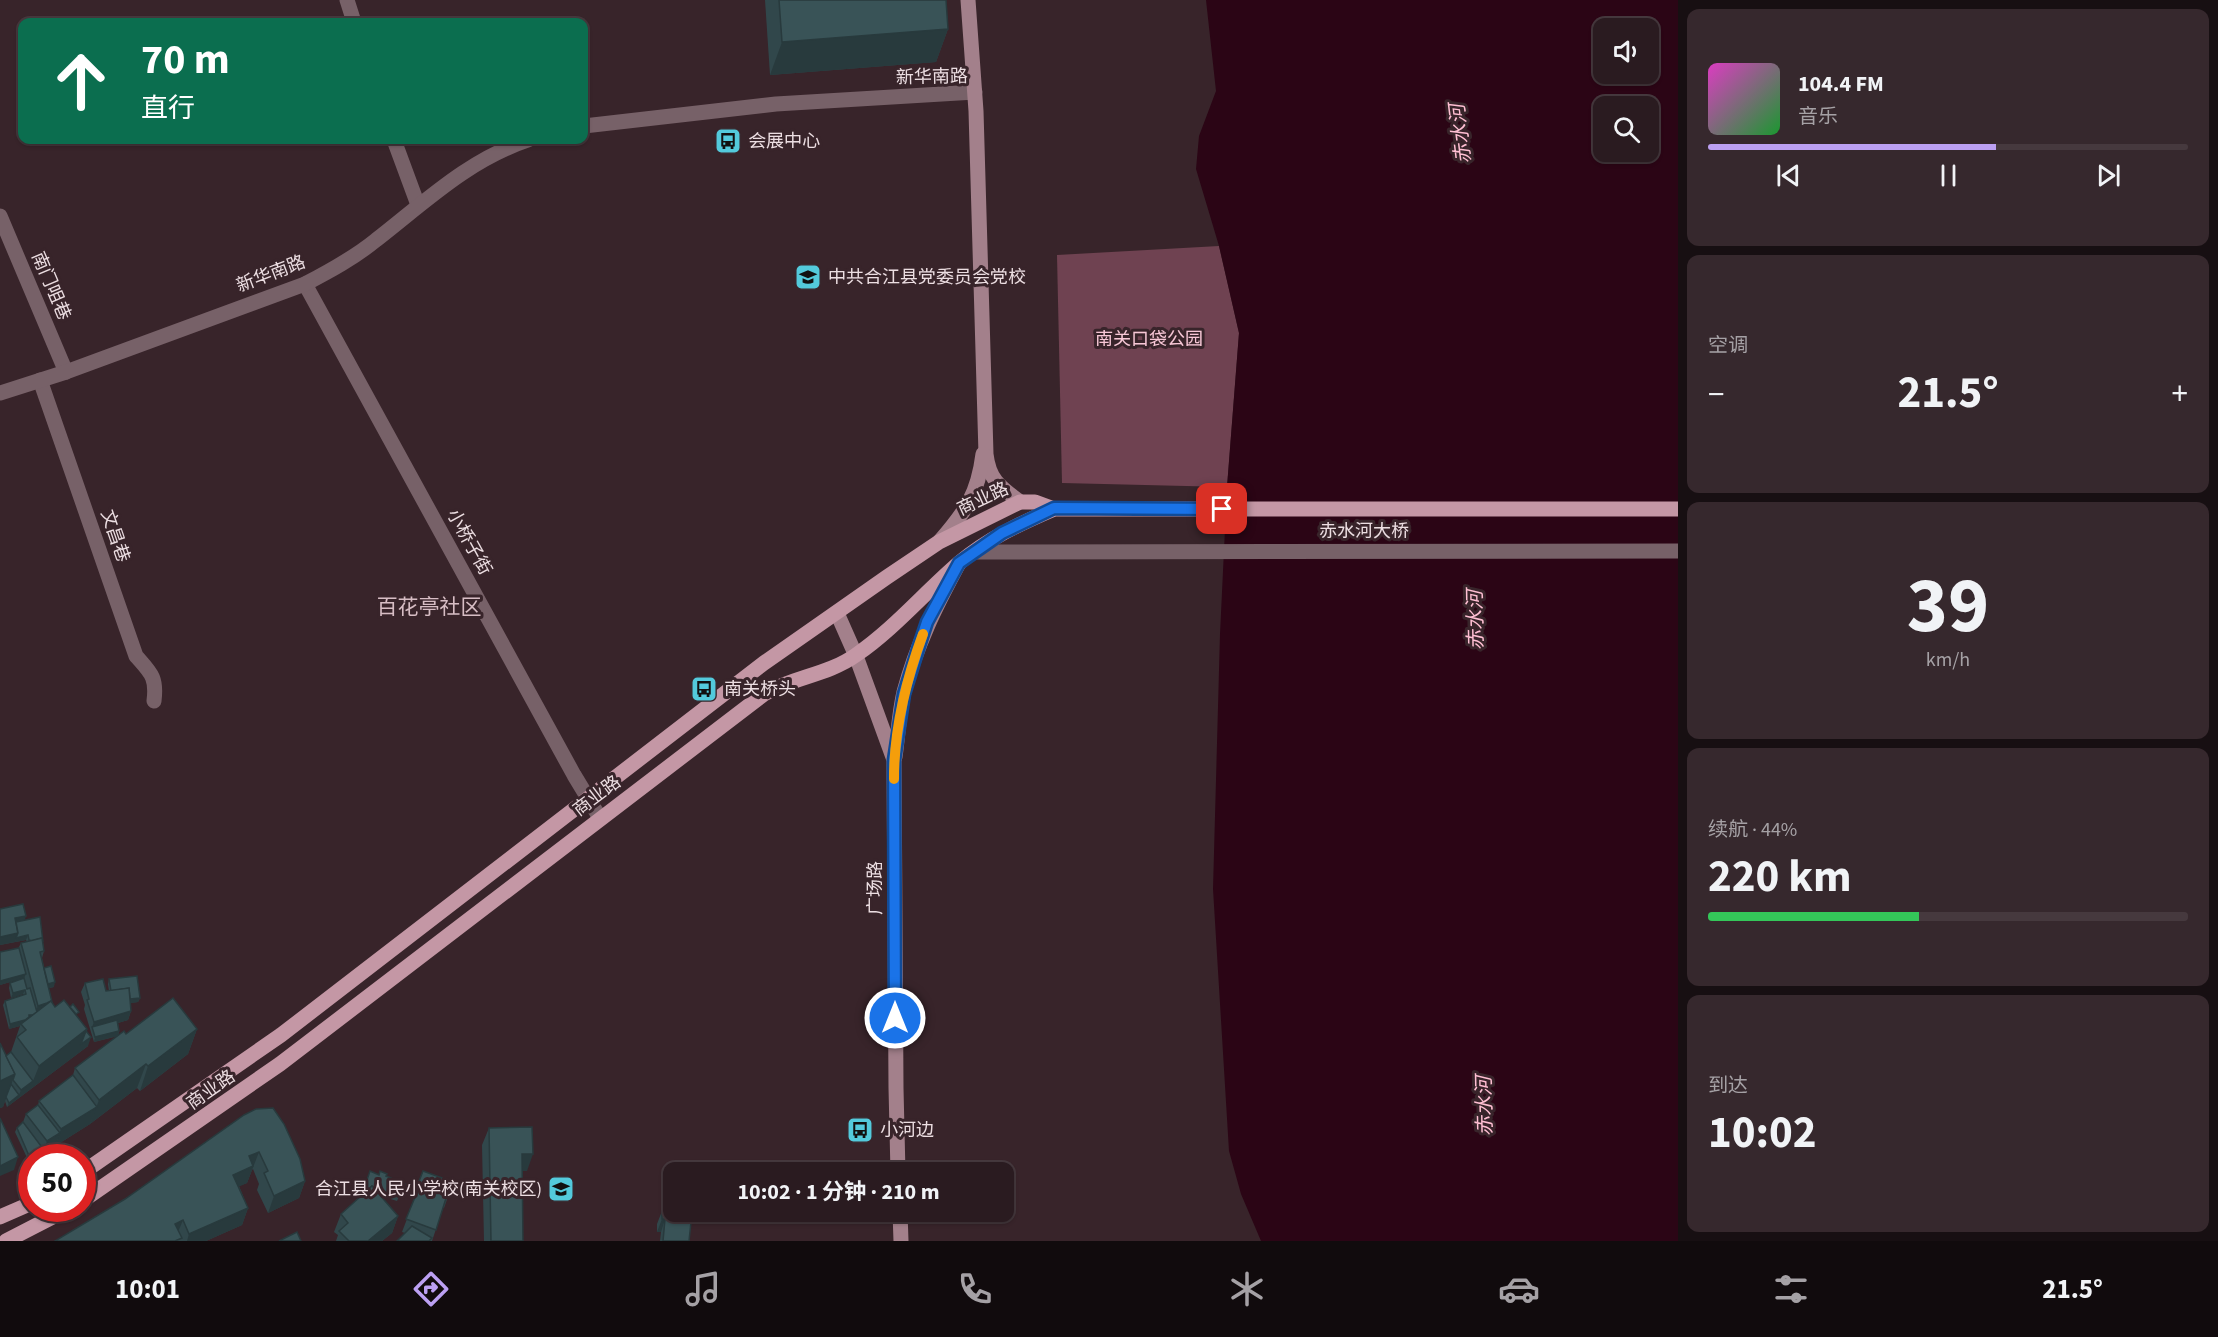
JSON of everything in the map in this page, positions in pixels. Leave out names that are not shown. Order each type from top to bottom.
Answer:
[{"type":"main road","points":[[968,0],[975,92]]},
{"type":"main road","name":"新华南路","points":[[975,92],[985,439]]},
{"type":"main road","points":[[985,439],[990,473],[1000,487],[1020,502]]},
{"type":"main road","points":[[939,542],[962,516],[972,497],[982,464],[985,439]]},
{"type":"main road","name":"商业路","points":[[96,1163],[281,1035],[764,663],[939,542],[1020,502],[1035,502],[1054,508]]},
{"type":"main road","name":"商业路","points":[[96,1191],[252,1085],[764,694],[786,682],[840,666],[856,656],[900,620],[959,563],[1002,533],[1054,508]]},
{"type":"main road","name":"赤水河大桥","points":[[1054,508],[1678,509]]},
{"type":"main road","points":[[894,760],[904,694],[919,646],[927,622],[959,563]]},
{"type":"main road","name":"广场路","points":[[837,613],[856,656],[894,760],[898,1162]]},
{"type":"main road","points":[[0,1217],[18,1209]]},
{"type":"main road","points":[[6,1241],[43,1222]]},
{"type":"main road","points":[[900,1222],[901,1241]]},
{"type":"street","points":[[347,0],[353,18]]},
{"type":"street","name":"新华南路","points":[[588,126],[776,104],[975,92]]},
{"type":"street","points":[[395,144],[418,205]]},
{"type":"street","name":"新华南路","points":[[0,393],[66,372],[306,284],[339,266],[375,241],[418,205],[475,163],[519,144]]},
{"type":"street","name":"南门咀巷","points":[[0,216],[66,372]]},
{"type":"street","name":"小桥子街","points":[[306,284],[600,818]]},
{"type":"street","name":"文昌巷","points":[[39,380],[136,656],[153,675],[154,701]]},
{"type":"street","name":"赤水河大桥","points":[[975,552],[1050,550],[1678,551]]},
{"type":"green space","name":"南关口袋公园","points":[[1219,246],[1239,333],[1227,487],[1062,483],[1057,255]]},
{"type":"water","name":"赤水河","points":[[1206,0],[1678,0],[1678,1241],[1261,1241],[1241,1194],[1229,1151],[1213,889],[1220,634],[1227,487],[1239,333],[1219,246],[1196,169],[1199,136],[1216,91]]},
{"type":"building","points":[[779,0],[946,0],[948,29],[782,42]]},
{"type":"building","points":[[23,904],[26,916],[15,918],[18,933],[0,937],[0,909]]},
{"type":"building","points":[[40,917],[43,942],[42,938],[29,940],[28,935],[16,938],[18,933],[16,922]]},
{"type":"building","points":[[42,938],[44,951],[40,952],[52,1002],[38,1006],[21,943]]},
{"type":"building","points":[[19,948],[26,974],[0,981],[0,952]]},
{"type":"building","points":[[51,966],[55,982],[48,984],[44,968]]},
{"type":"building","points":[[137,976],[140,998],[130,999],[129,988],[111,991],[109,979]]},
{"type":"building","points":[[24,978],[27,989],[30,988],[37,1012],[29,1015],[25,1020],[10,1024],[5,1001],[26,994],[25,990],[13,993],[10,983]]},
{"type":"building","points":[[103,979],[106,991],[129,988],[131,1011],[94,1022],[87,1000],[89,999],[85,983]]},
{"type":"building","points":[[173,998],[197,1029],[99,1100],[75,1068],[124,1031],[126,1034]]},
{"type":"building","points":[[64,1000],[87,1029],[39,1066],[17,1037],[26,1030],[21,1024],[51,1001],[55,1007]]},
{"type":"building","points":[[73,1004],[79,1012],[76,1014],[70,1007]]},
{"type":"building","points":[[117,1020],[119,1031],[95,1037],[92,1027]]},
{"type":"building","points":[[86,1031],[91,1037],[81,1044]]},
{"type":"building","points":[[0,1043],[15,1074],[0,1081]]},
{"type":"building","points":[[11,1052],[33,1081],[21,1090],[13,1080],[15,1074],[6,1056]]},
{"type":"building","points":[[73,1075],[97,1107],[61,1129],[39,1101]]},
{"type":"building","points":[[11,1084],[19,1095],[9,1103],[6,1097]]},
{"type":"building","points":[[38,1105],[60,1133],[47,1141],[26,1114]]},
{"type":"building","points":[[273,1108],[284,1124],[300,1159],[305,1181],[274,1196],[264,1173],[268,1171],[259,1152],[249,1156],[253,1166],[233,1175],[248,1208],[189,1234],[183,1220],[175,1224],[182,1238],[175,1241],[55,1241],[87,1222],[96,1222],[96,1216],[256,1109]]},
{"type":"building","points":[[0,1118],[18,1157],[0,1166]]},
{"type":"building","points":[[23,1122],[40,1144],[24,1144],[17,1128]]},
{"type":"building","points":[[532,1127],[533,1154],[522,1154],[523,1241],[491,1241],[489,1128]]},
{"type":"building","points":[[370,1171],[379,1175],[380,1171],[405,1184],[399,1197],[372,1186],[367,1190],[364,1189]]},
{"type":"building","points":[[423,1171],[453,1182],[436,1230],[406,1219],[420,1185],[418,1184]]},
{"type":"building","points":[[372,1186],[398,1216],[368,1241],[349,1241],[339,1231],[348,1223],[341,1214]]},
{"type":"building","points":[[665,1222],[691,1222],[689,1241],[663,1241]]},
{"type":"building","points":[[412,1226],[432,1238],[429,1241],[397,1241]]},
{"type":"building","points":[[297,1232],[301,1241],[279,1241]]},
{"type":"slow traffic","points":[[894,779],[894,760],[904,694],[923,634]]},
{"type":"place","name":"会展中心","points":[[728,141]]},
{"type":"place","name":"中共合江县党委员会党校","points":[[808,277]]},
{"type":"place","name":"南关桥头","points":[[704,689]]},
{"type":"place","name":"小河边","points":[[860,1130]]},
{"type":"place","name":"合江县人民小学校(南关校区)","points":[[561,1189]]},
{"type":"district","name":"百花亭社区","points":[[429,607]]},
{"type":"route","points":[[895,1018],[894,760],[904,694],[919,646],[927,622],[959,563],[1002,533],[1054,508],[1222,509]]}]
